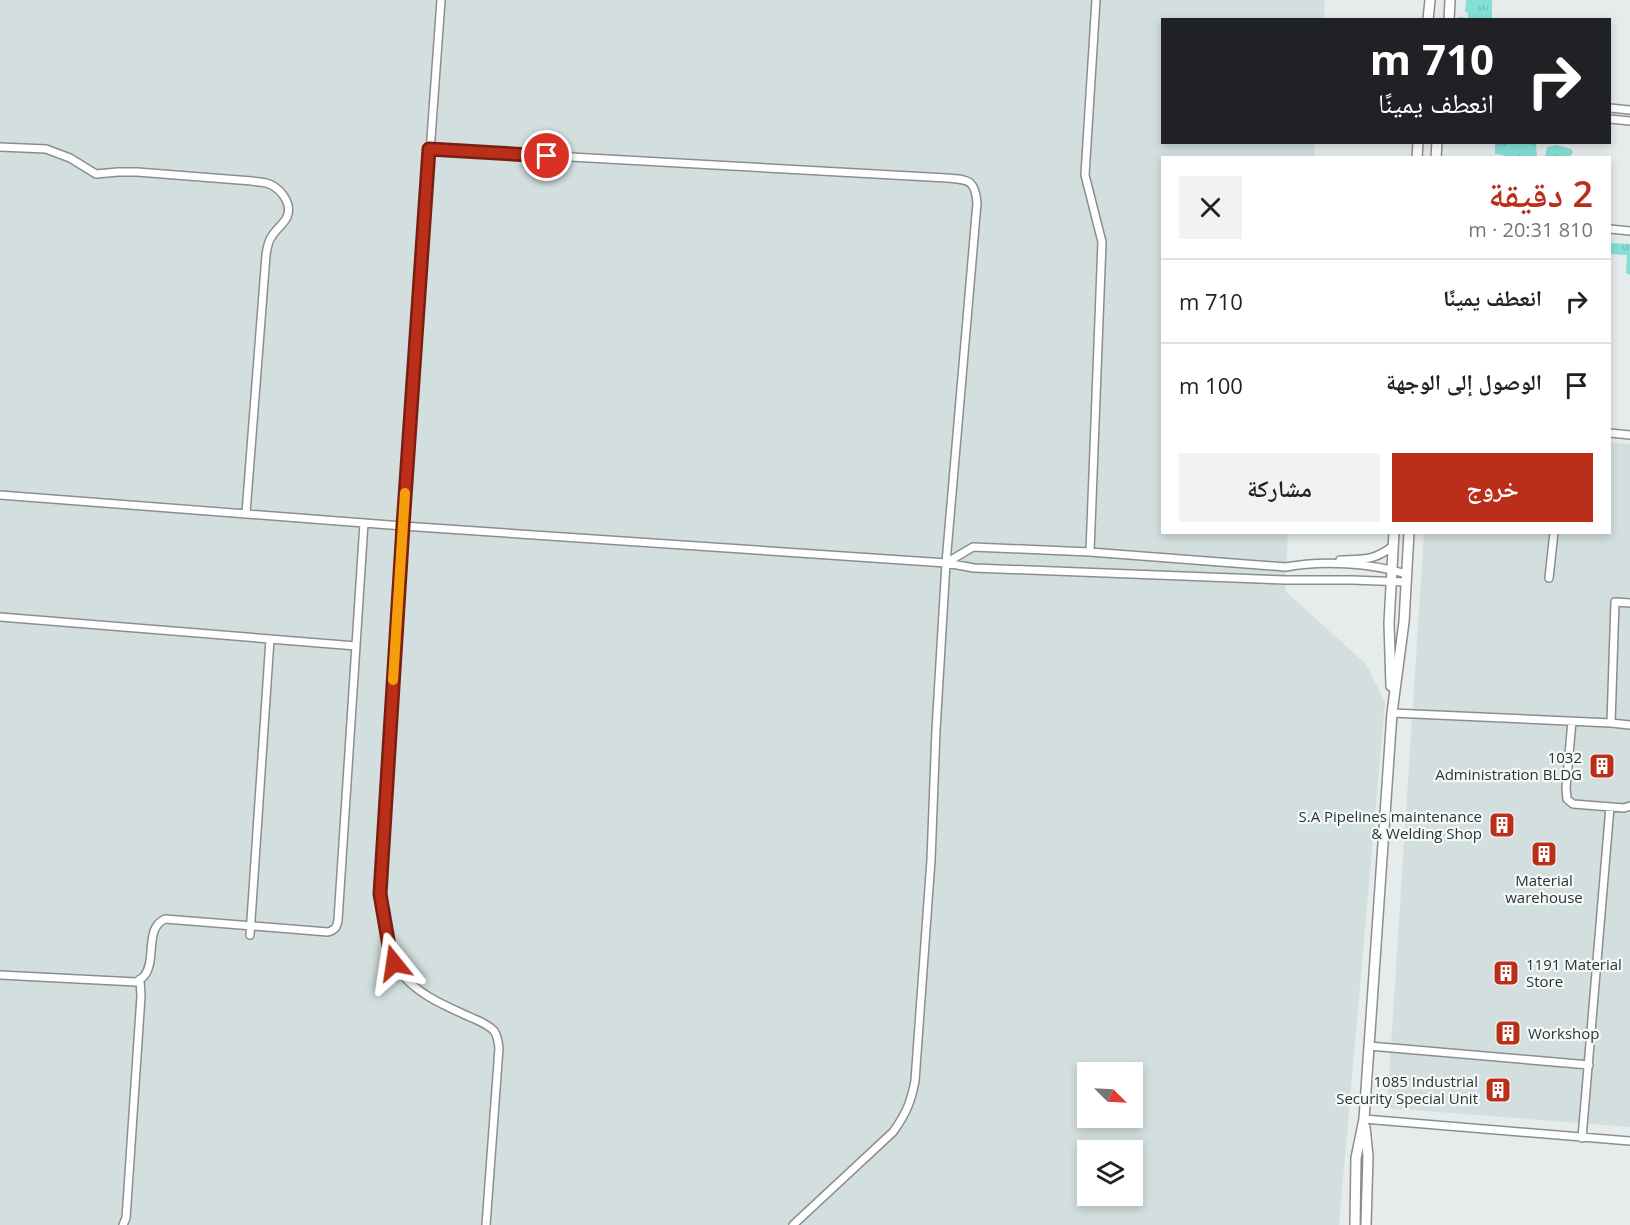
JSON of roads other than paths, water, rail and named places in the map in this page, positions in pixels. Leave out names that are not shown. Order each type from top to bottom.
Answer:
[{"type":"street","points":[[441,0],[403,526],[380,894],[389,946],[394,963],[401,974],[421,992],[436,1001],[489,1026],[498,1037],[486,1225]]},
{"type":"street","points":[[1090,552],[1102,242],[1085,175],[1096,0]]},
{"type":"street","points":[[1428,18],[1430,0]]},
{"type":"street","points":[[1449,18],[1450,0]]},
{"type":"street","points":[[1611,108],[1630,110]]},
{"type":"street","points":[[1611,119],[1630,121]]},
{"type":"street","points":[[0,147],[46,149],[70,158],[96,174],[137,172],[252,181],[266,183],[281,192],[288,212],[287,218],[271,237],[266,255],[246,513]]},
{"type":"street","points":[[429,149],[935,177],[963,180],[972,183],[976,190],[977,203],[946,563],[931,860],[914,1089],[909,1107],[893,1132],[793,1225]]},
{"type":"street","points":[[1611,229],[1630,231]]},
{"type":"street","points":[[1611,434],[1630,435]]},
{"type":"street","points":[[0,495],[403,526],[946,563],[974,568],[1286,580],[1391,582],[1406,578]]},
{"type":"street","points":[[0,975],[136,982],[145,976],[153,935],[160,921],[165,919],[328,932],[334,930],[337,925],[364,523]]},
{"type":"street","points":[[1392,713],[1389,624],[1394,534]]},
{"type":"street","points":[[1356,1225],[1356,1158],[1364,1119],[1392,713],[1404,622],[1409,534]]},
{"type":"street","points":[[1549,578],[1554,534]]},
{"type":"street","points":[[946,563],[973,547],[1090,552],[1286,567],[1308,562],[1373,558],[1393,546]]},
{"type":"street","points":[[1308,562],[1384,567],[1406,578]]},
{"type":"street","points":[[1611,723],[1615,602],[1630,603]]},
{"type":"street","points":[[0,617],[356,646]]},
{"type":"street","points":[[250,935],[270,639]]},
{"type":"street","points":[[1392,713],[1630,725]]},
{"type":"street","points":[[1572,721],[1567,799],[1573,804],[1624,808],[1630,806]]},
{"type":"street","points":[[1582,1138],[1610,807]]},
{"type":"street","points":[[123,1225],[126,1218],[141,979]]},
{"type":"street","points":[[1369,1046],[1589,1065]]},
{"type":"street","points":[[1364,1119],[1630,1141]]},
{"type":"street","points":[[1364,1119],[1368,1156],[1366,1225]]},
{"type":"place","name":"1032 Administration BLDG","points":[[1602,766]]},
{"type":"place","name":"S.A Pipelines maintenance & Welding Shop","points":[[1502,825]]},
{"type":"place","name":"Material warehouse","points":[[1544,854]]},
{"type":"place","name":"1191 Material Store","points":[[1506,973]]},
{"type":"place","name":"Workshop","points":[[1508,1033]]},
{"type":"place","name":"1085 Industrial Security Special Unit","points":[[1498,1090]]}]
